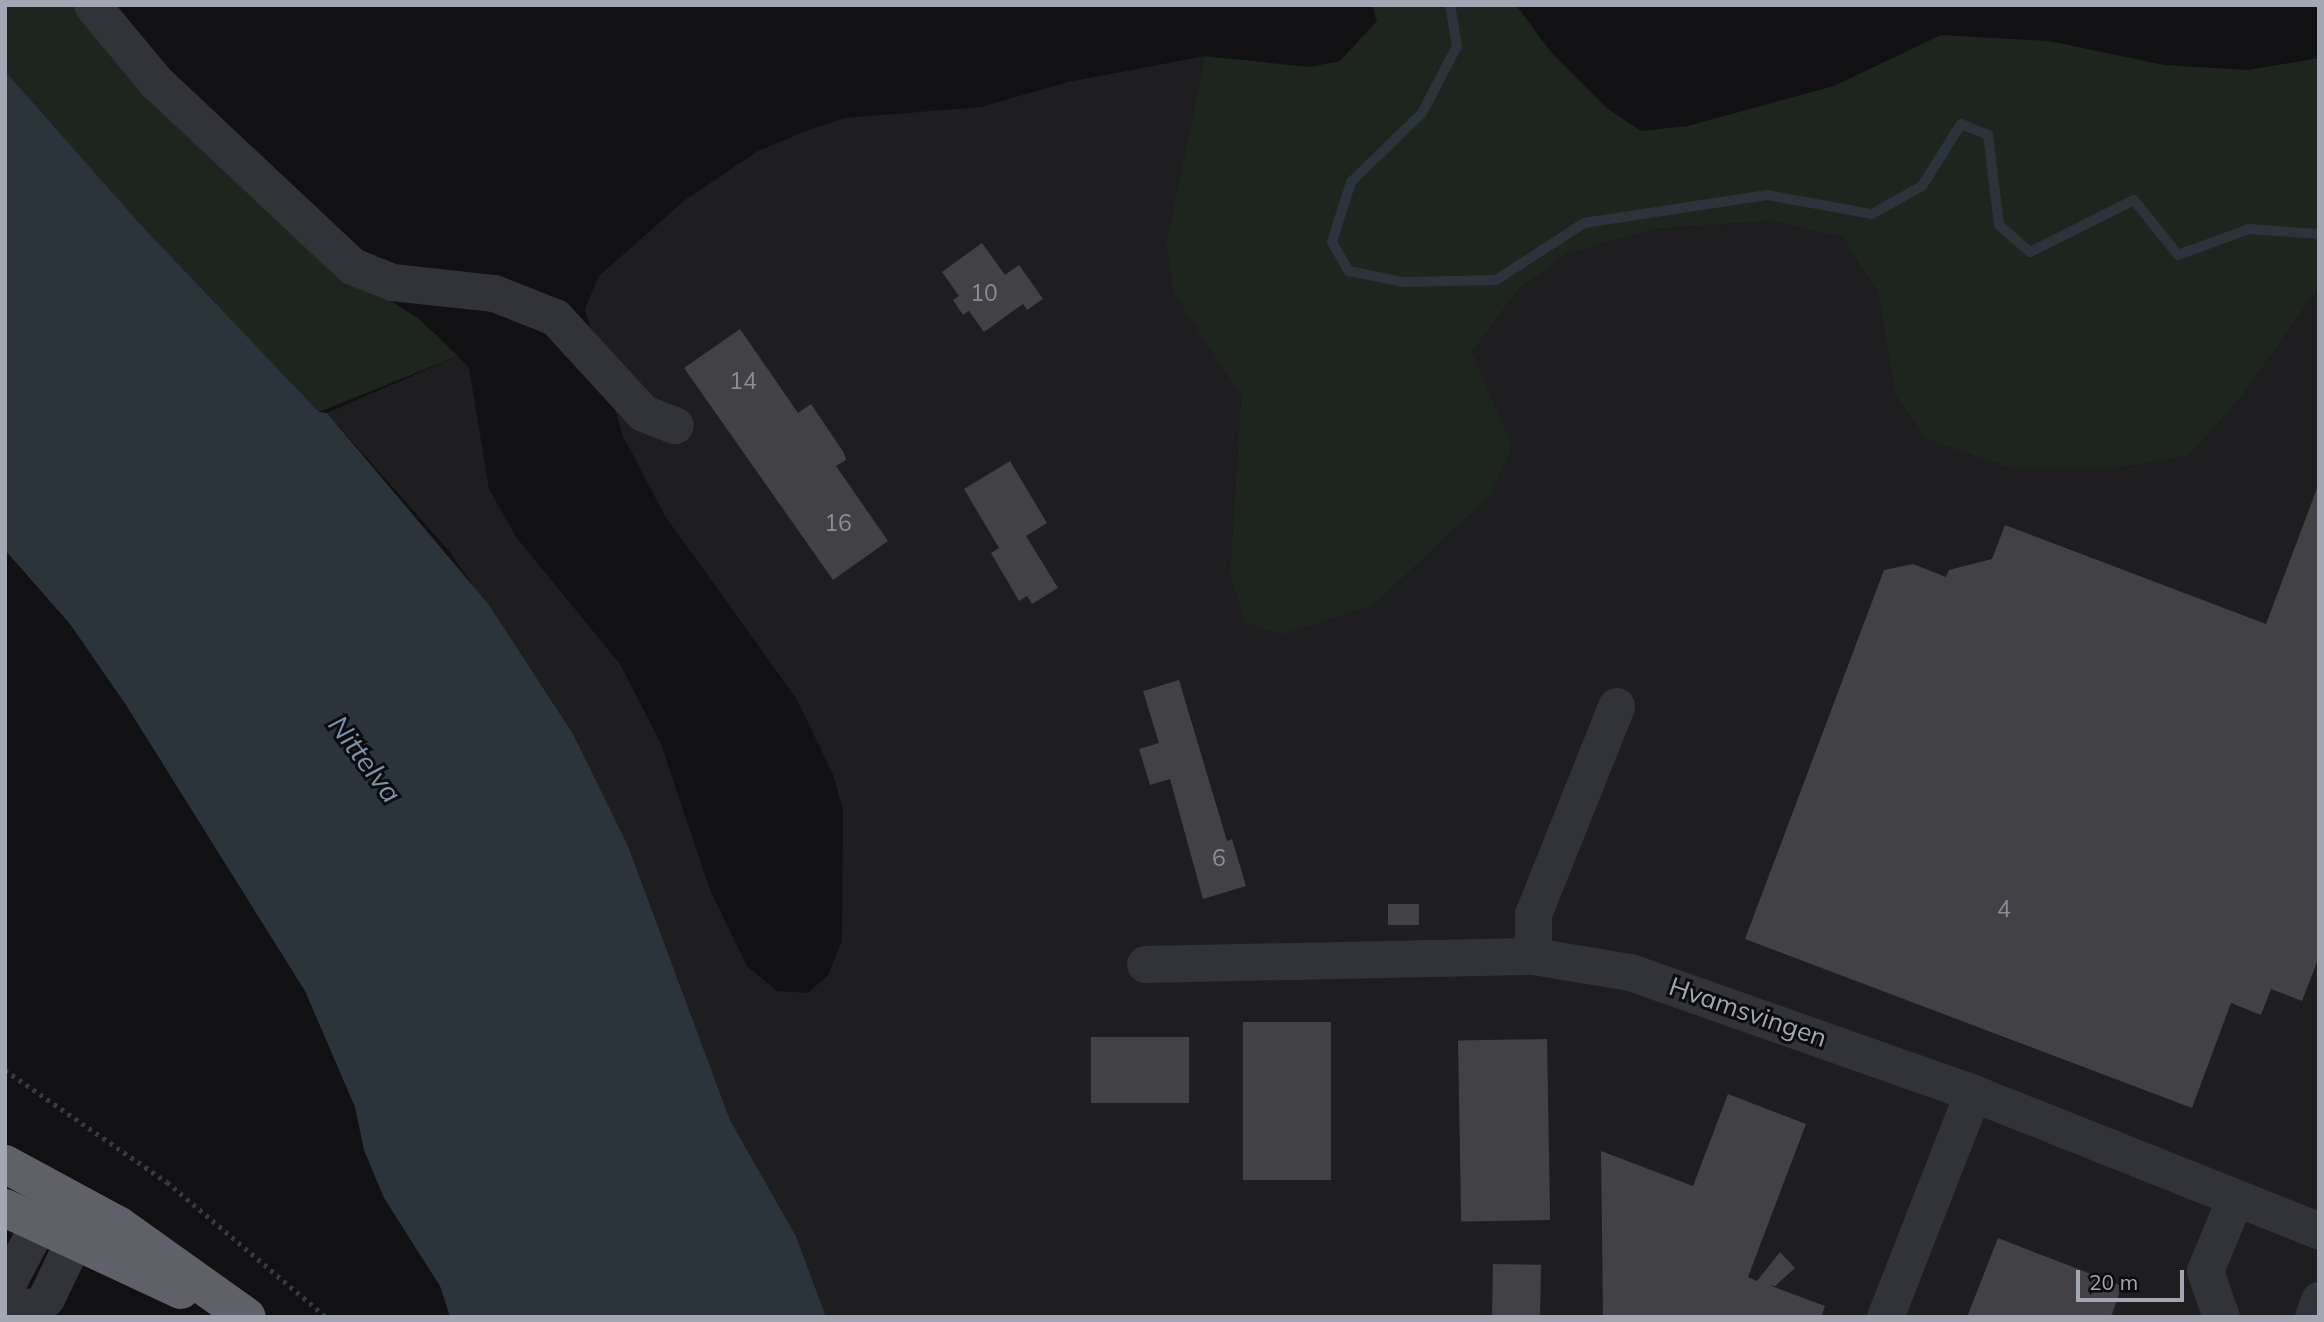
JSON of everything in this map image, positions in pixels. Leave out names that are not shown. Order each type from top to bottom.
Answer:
[{"type":"highway","points":[[5,1164],[118,1225],[245,1317]]},
{"type":"highway","points":[[22,1217],[245,1317]]},
{"type":"street","points":[[92,5],[155,81],[352,265],[392,282],[494,293],[555,317],[643,413],[675,425]]},
{"type":"street","points":[[1533,956],[1533,914],[1616,706]]},
{"type":"street","name":"Hvamsvingen","points":[[1145,964],[1533,956],[1630,972],[1702,994],[1973,1093],[2319,1231]]},
{"type":"street","points":[[1885,1317],[1973,1093]]},
{"type":"street","points":[[2221,1317],[2205,1271],[2235,1198]]},
{"type":"street","points":[[5,1288],[22,1217],[69,1199],[73,1242],[34,1309],[5,1302]]},
{"type":"path","points":[[5,1069],[167,1182],[326,1317]]},
{"type":"shaded area","points":[[5,5],[101,5],[355,279],[418,318],[458,356],[319,412],[142,226],[5,71]]},
{"type":"shaded area","points":[[1372,5],[1516,5],[1550,51],[1608,109],[1641,131],[1688,126],[1834,86],[1941,35],[2049,41],[2164,65],[2248,70],[2319,58],[2319,287],[2243,395],[2189,456],[2118,468],[2010,468],[1927,440],[1895,395],[1878,294],[1843,237],[1771,221],[1654,229],[1567,254],[1519,289],[1472,352],[1512,447],[1490,496],[1374,605],[1283,634],[1245,623],[1230,572],[1241,395],[1174,294],[1166,243],[1205,56],[1309,67],[1340,61],[1377,21]]},
{"type":"shaded area","points":[[1205,56],[1166,243],[1241,395],[1230,572],[1374,605],[1490,496],[1482,380],[1472,352],[1519,289],[1567,254],[1654,229],[1771,221],[1843,237],[1878,294],[1895,395],[1927,440],[2010,468],[2118,468],[2189,456],[2243,395],[2319,287],[2319,1317],[826,1317],[796,1236],[730,1120],[628,846],[555,706],[450,552],[327,413],[458,356],[469,368],[489,489],[516,537],[620,664],[661,744],[710,890],[747,966],[777,991],[808,993],[828,975],[842,941],[843,810],[833,774],[796,698],[665,516],[623,436],[585,309],[599,276],[685,200],[758,151],[806,131],[845,118],[981,107],[1068,82]]},
{"type":"water","name":"Nittelva","points":[[5,71],[142,226],[319,412],[327,413],[489,605],[573,734],[628,846],[730,1120],[796,1236],[826,1317],[450,1317],[440,1286],[384,1198],[364,1150],[355,1107],[305,991],[126,705],[70,624],[5,550]]},
{"type":"building","points":[[982,243],[1005,275],[1019,265],[1043,299],[1027,310],[1023,304],[984,332],[969,311],[963,315],[953,300],[959,296],[942,272]]},
{"type":"building","points":[[740,329],[798,413],[811,404],[844,453],[846,460],[836,466],[888,541],[833,580],[684,368]]},
{"type":"building","points":[[1010,461],[1047,523],[1026,536],[1058,588],[1032,604],[1027,596],[1019,601],[991,553],[999,548],[964,489]]},
{"type":"building","points":[[2319,483],[2319,957],[2302,1001],[2271,989],[2261,1015],[2231,1003],[2192,1108],[1745,939],[1884,570],[1913,564],[1946,577],[1949,570],[1992,559],[2005,525],[2266,624]]},
{"type":"building","points":[[1179,680],[1227,841],[1232,839],[1246,886],[1203,899],[1170,779],[1150,785],[1139,749],[1159,743],[1143,691]]},
{"type":"building","points":[[1388,904],[1419,904],[1419,925],[1388,925]]},
{"type":"building","points":[[1243,1022],[1331,1022],[1331,1180],[1243,1180]]},
{"type":"building","points":[[1091,1037],[1189,1037],[1189,1103],[1091,1103]]},
{"type":"building","points":[[1547,1039],[1550,1220],[1461,1222],[1458,1041]]},
{"type":"building","points":[[1728,1094],[1806,1124],[1748,1277],[1757,1281],[1780,1252],[1795,1268],[1775,1286],[1769,1285],[1825,1306],[1821,1317],[1603,1317],[1601,1151],[1693,1186]]},
{"type":"building","points":[[1998,1238],[2122,1286],[2111,1317],[1967,1317]]},
{"type":"building","points":[[1493,1264],[1541,1265],[1540,1317],[1492,1317]]},
{"type":"waterway","points":[[1450,5],[1457,46],[1422,113],[1351,182],[1332,242],[1349,271],[1403,282],[1496,280],[1584,223],[1767,195],[1872,214],[1922,186],[1961,124],[1988,135],[1999,225],[2030,252],[2134,200],[2178,255],[2249,229],[2319,234]]}]
